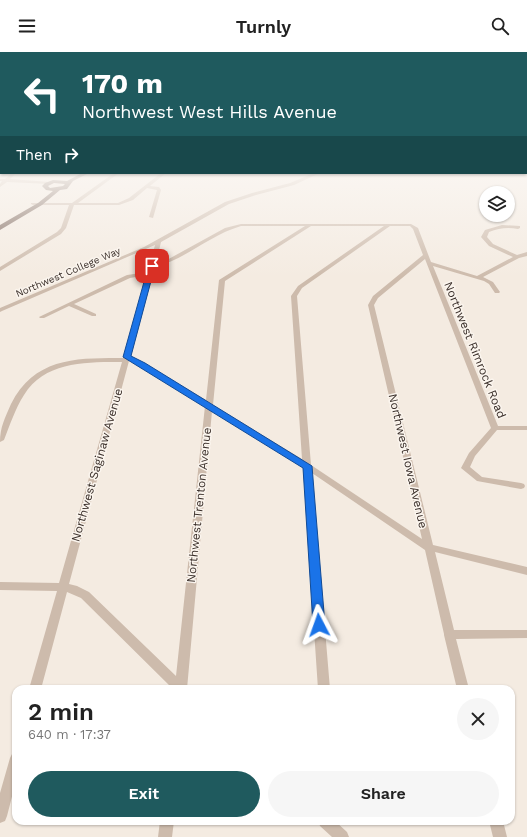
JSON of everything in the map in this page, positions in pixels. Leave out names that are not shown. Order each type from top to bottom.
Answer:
[{"type":"main road","points":[[13,220],[33,204]]},
{"type":"main road","points":[[0,228],[40,204]]},
{"type":"street","points":[[33,204],[120,204]]},
{"type":"street","points":[[151,217],[155,204]]},
{"type":"street","name":"Northwest College Way","points":[[0,310],[114,262],[159,241],[226,204]]},
{"type":"street","points":[[0,269],[59,233],[63,228],[72,205]]},
{"type":"street","points":[[42,317],[129,276],[167,262],[231,227],[241,225],[389,225]]},
{"type":"street","points":[[324,685],[294,296],[300,287],[389,225]]},
{"type":"street","name":"Northwest Rimrock Road","points":[[389,225],[411,226],[414,228],[495,428],[472,455],[466,468],[480,479],[521,486]]},
{"type":"street","name":"Northwest Trenton Avenue","points":[[180,685],[222,280],[310,226]]},
{"type":"street","points":[[517,257],[491,245],[484,236],[487,231],[495,227],[518,227]]},
{"type":"street","name":"Northwest Saginaw Avenue","points":[[36,685],[159,241]]},
{"type":"street","points":[[479,277],[517,257],[527,254]]},
{"type":"street","points":[[427,259],[479,277],[491,283],[497,292]]},
{"type":"street","name":"Northwest Iowa Avenue","points":[[427,259],[376,297],[371,305],[462,685]]},
{"type":"street","points":[[69,304],[94,315]]},
{"type":"street","points":[[0,440],[24,389],[38,376],[50,368],[71,362],[127,359],[142,364],[307,466],[428,547],[527,571]]},
{"type":"street","points":[[495,428],[527,428]]},
{"type":"street","points":[[0,586],[73,589],[90,599],[176,685]]},
{"type":"street","points":[[449,635],[527,634]]},
{"type":"street","points":[[0,816],[12,772]]},
{"type":"street","points":[[165,837],[166,825]]},
{"type":"street","points":[[497,825],[500,837]]},
{"type":"route","points":[[152,266],[127,357],[142,364],[307,466],[319,625]]}]
